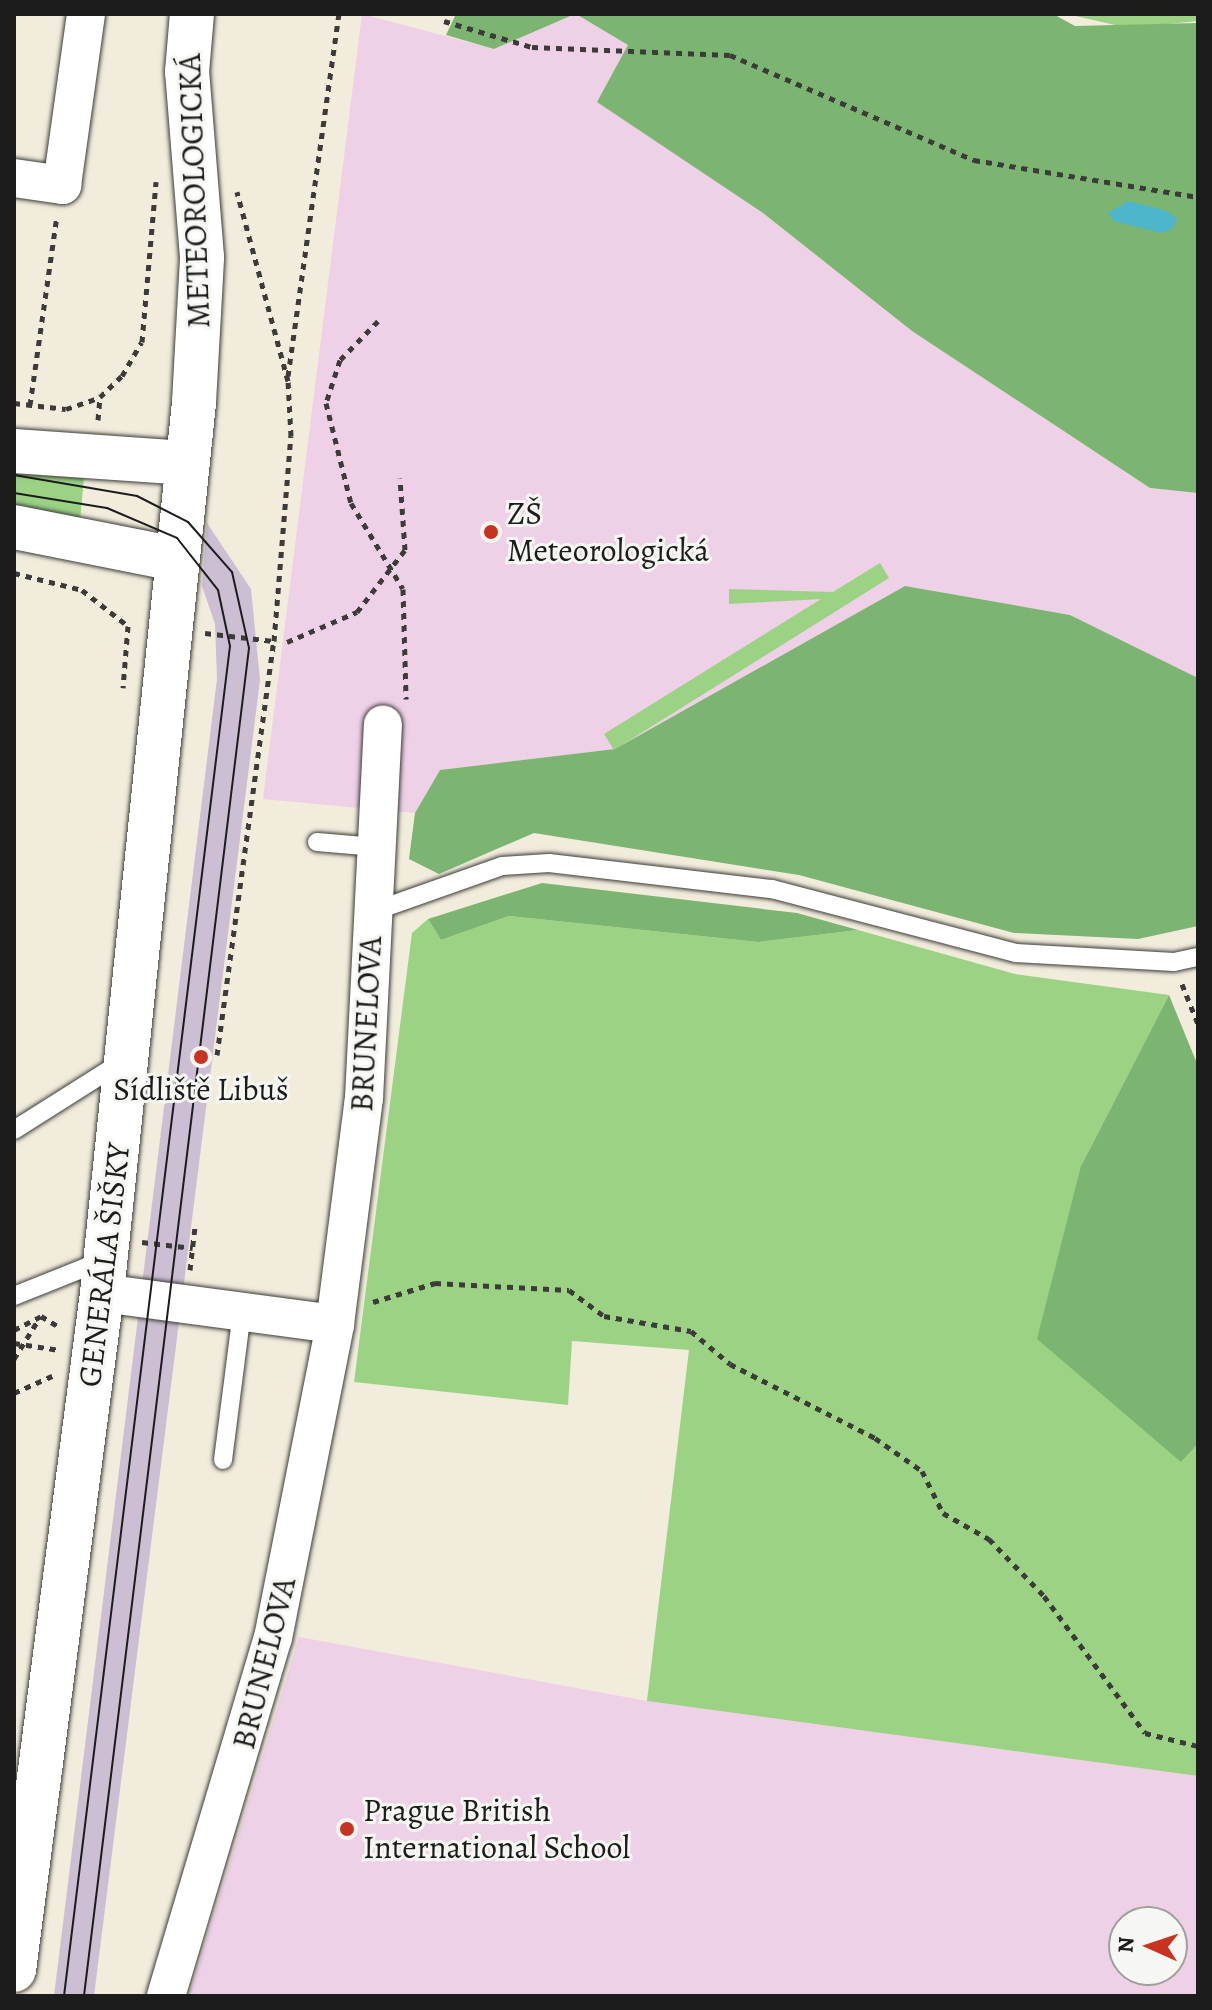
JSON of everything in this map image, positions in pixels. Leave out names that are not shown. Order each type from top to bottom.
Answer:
[{"type":"main road","name":"METEOROLOGICKÁ","points":[[175,559],[202,298],[187,72],[192,14]]},
{"type":"main road","points":[[14,451],[185,463]]},
{"type":"main road","points":[[14,527],[175,559]]},
{"type":"main road","name":"GENERÁLA ŠIŠKY","points":[[14,1970],[22,1844],[104,1276],[175,559]]},
{"type":"street","points":[[14,178],[62,185],[86,14]]},
{"type":"street","name":"BRUNELOVA","points":[[166,1996],[273,1638],[346,1315],[360,1141],[376,847],[395,714]]},
{"type":"street","points":[[104,1276],[186,1303],[242,1311],[346,1315]]},
{"type":"lane","points":[[317,842],[376,847]]},
{"type":"lane","points":[[372,912],[502,866],[549,863],[772,889],[1016,953],[1174,962],[1198,957]]},
{"type":"lane","points":[[14,1130],[128,1057]]},
{"type":"lane","points":[[14,1296],[104,1276]]},
{"type":"lane","points":[[223,1460],[242,1311]]},
{"type":"path","points":[[217,1055],[274,641],[291,448],[288,381],[339,14]]},
{"type":"path","points":[[444,21],[532,47],[730,55],[974,160],[1198,197]]},
{"type":"path","points":[[14,403],[66,409],[100,397],[142,342],[157,167]]},
{"type":"path","points":[[30,405],[62,185]]},
{"type":"path","points":[[236,188],[288,381]]},
{"type":"path","points":[[378,321],[340,360],[326,403],[351,503],[394,566],[403,589],[395,714]]},
{"type":"path","points":[[287,642],[357,612],[394,566],[405,550],[408,515],[400,478]]},
{"type":"path","points":[[14,573],[73,586],[128,626],[122,705]]},
{"type":"path","points":[[1174,962],[1198,1024]]},
{"type":"path","points":[[186,1303],[195,1227]]},
{"type":"path","points":[[145,1231],[140,1241],[193,1248]]},
{"type":"path","points":[[346,1315],[435,1283],[569,1290],[604,1316],[691,1331],[730,1364],[875,1438],[922,1471],[943,1513],[989,1539],[1044,1596],[1145,1733],[1198,1746]]},
{"type":"path","points":[[41,1316],[59,1327]]},
{"type":"path","points":[[14,1330],[41,1316]]},
{"type":"path","points":[[14,1359],[41,1316]]},
{"type":"path","points":[[14,1343],[56,1350]]},
{"type":"path","points":[[14,1393],[52,1376]]},
{"type":"shaded area","points":[[362,14],[494,49],[576,14],[629,45],[598,102],[763,213],[912,331],[1150,488],[1198,493],[1198,678],[1070,615],[905,586],[615,749],[440,770],[415,813],[263,799]]},
{"type":"shaded area","points":[[207,523],[251,589],[260,680],[94,1996],[54,1996],[217,679],[215,624],[202,586]]},
{"type":"shaded area","points":[[299,1637],[647,1701],[1198,1776],[1198,1996],[189,1996]]},
{"type":"green space","points":[[456,14],[575,14],[494,49],[446,35]]},
{"type":"green space","points":[[576,14],[1053,14],[1075,26],[1198,23],[1198,493],[1150,488],[912,331],[763,213],[597,102],[628,45]]},
{"type":"green space","points":[[1067,14],[1198,14],[1198,21],[1128,28]]},
{"type":"green space","points":[[14,464],[85,466],[80,521],[14,506]]},
{"type":"green space","points":[[880,563],[889,578],[614,750],[604,734],[821,599],[729,604],[729,589],[833,592]]},
{"type":"green space","points":[[905,586],[1070,615],[1198,678],[1198,926],[1138,939],[1014,933],[799,875],[534,833],[439,874],[409,859],[415,813],[440,770],[615,749]]},
{"type":"green space","points":[[542,883],[797,913],[858,930],[758,942],[509,916],[441,940],[428,919]]},
{"type":"green space","points":[[509,916],[758,942],[858,930],[1015,974],[1169,995],[1081,1166],[1181,1462],[1198,1444],[1198,1776],[647,1701],[689,1350],[572,1341],[568,1405],[354,1382],[412,933],[428,919],[441,940]]},
{"type":"green space","points":[[1169,995],[1198,1066],[1198,1444],[1181,1462],[1037,1339],[1081,1166]]},
{"type":"water","points":[[1128,201],[1164,210],[1177,218],[1173,228],[1162,233],[1114,221],[1108,213]]},
{"type":"tram line","points":[[14,475],[137,496],[188,522],[232,572],[249,648],[84,1996]]},
{"type":"tram line","points":[[14,493],[107,508],[177,538],[218,590],[230,646],[64,1996]]},
{"type":"place","name":"ZŠ Meteorologická","points":[[491,532]]},
{"type":"place","name":"Sídliště Libuš","points":[[201,1057]]},
{"type":"place","name":"Prague British International School","points":[[347,1829]]}]
